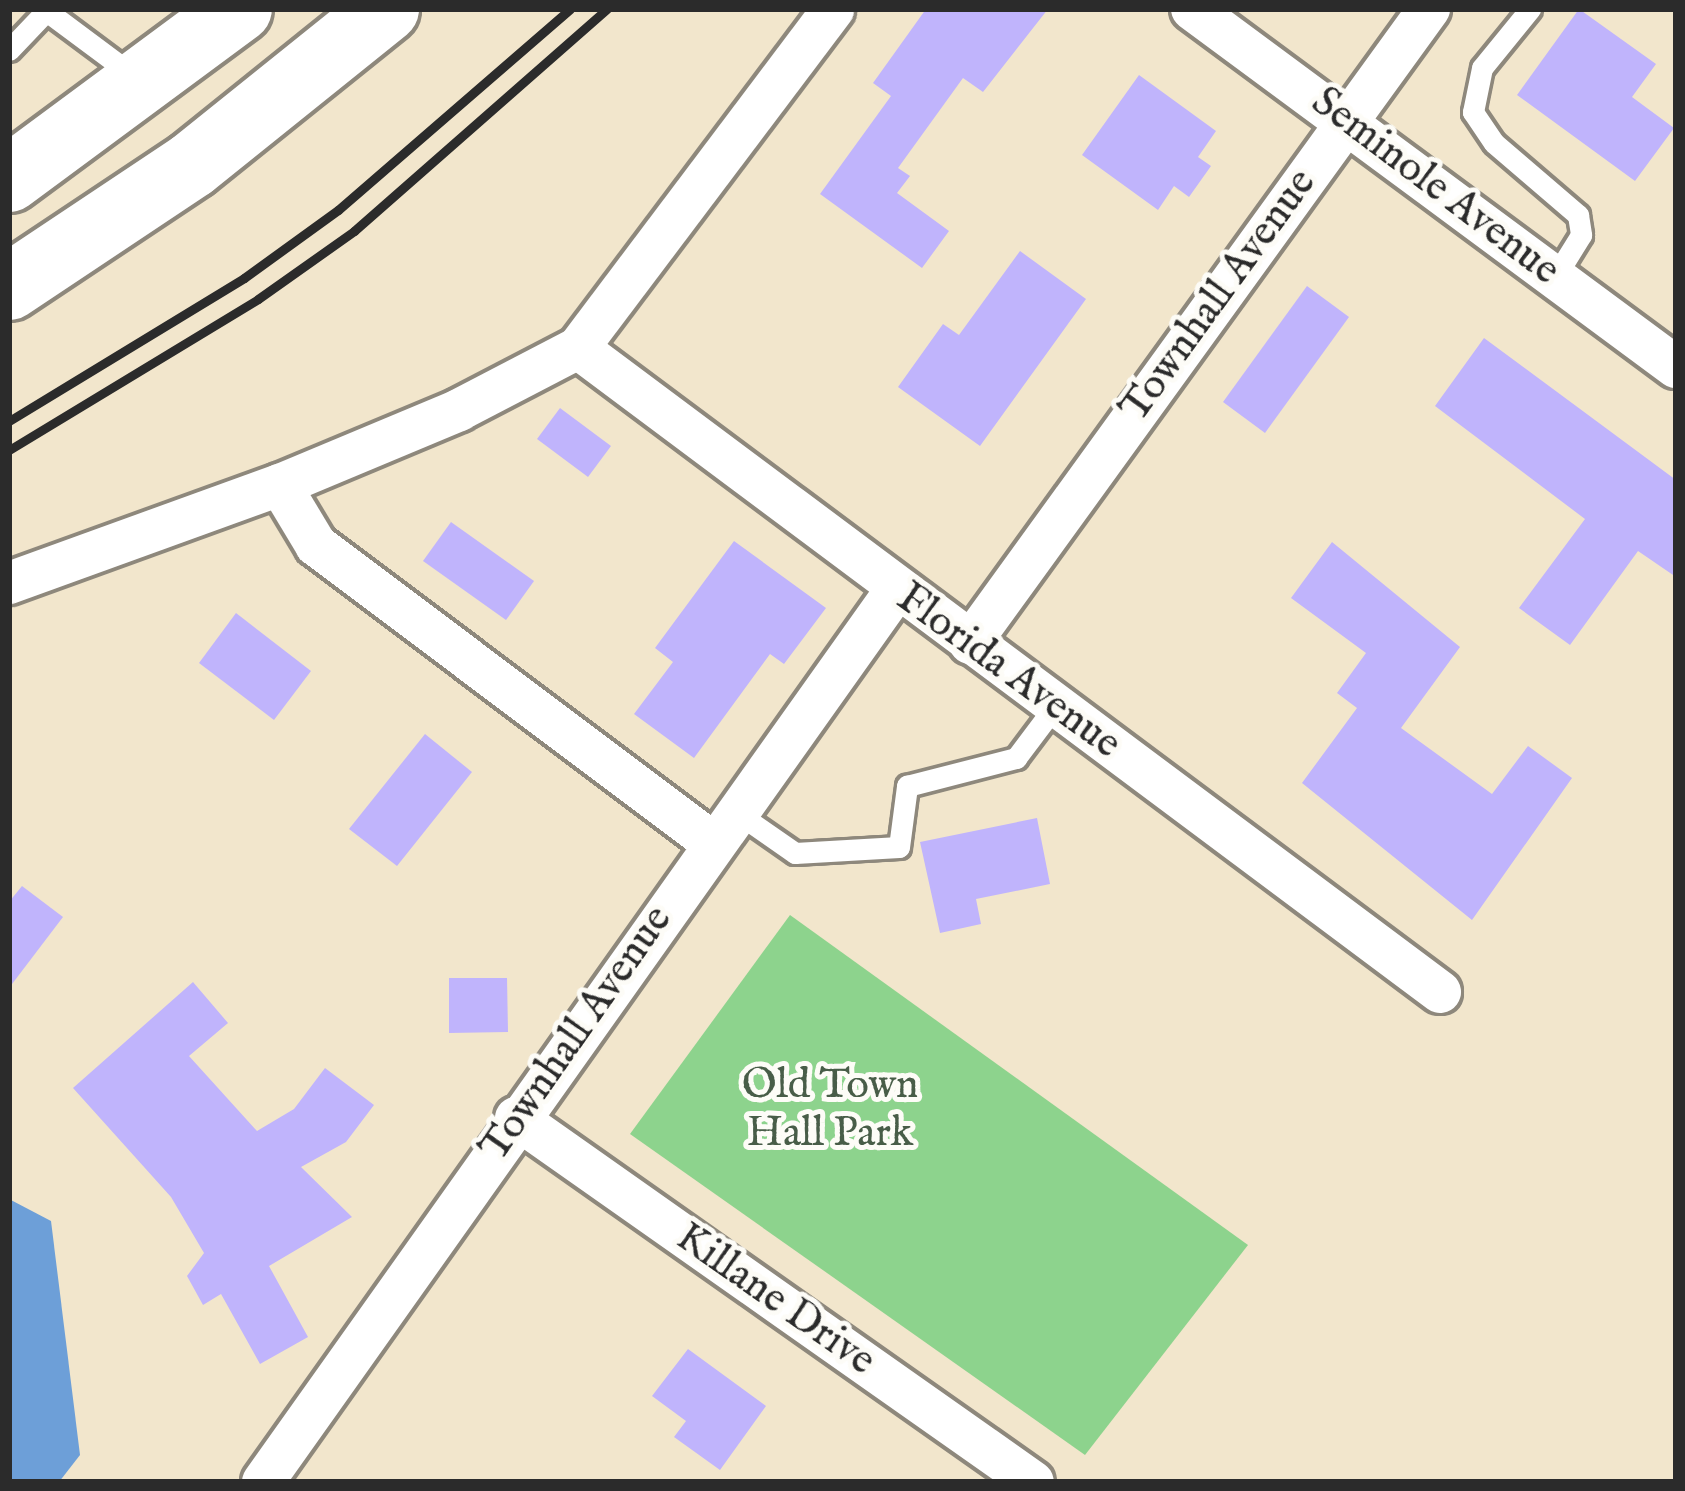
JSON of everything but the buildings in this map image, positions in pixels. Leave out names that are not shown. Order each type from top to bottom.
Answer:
[{"type":"main road","points":[[25,161],[145,84],[239,9]]},
{"type":"main road","points":[[9,287],[192,165],[386,9]]},
{"type":"street","points":[[9,583],[280,485],[459,410],[578,349],[833,9]]},
{"type":"street","name":"Seminole Avenue","points":[[1192,9],[1676,367]]},
{"type":"street","name":"Townhall Avenue","points":[[970,643],[1429,9]]},
{"type":"street","name":"Florida Avenue","points":[[578,349],[1440,992]]},
{"type":"street","points":[[280,485],[316,545],[725,828]]},
{"type":"street","name":"Townhall Avenue","points":[[263,1482],[896,590]]},
{"type":"street","name":"Killane Drive","points":[[517,1118],[1033,1482]]},
{"type":"lane","points":[[1530,9],[1482,68],[1473,112],[1494,143],[1578,215],[1581,235],[1556,277]]},
{"type":"lane","points":[[9,50],[48,10],[145,84]]},
{"type":"lane","points":[[725,828],[795,853],[899,847],[907,786],[1016,758],[1055,706]]},
{"type":"green space","name":"Old Town Hall Park","points":[[790,915],[1248,1245],[1085,1455],[630,1134]]},
{"type":"water","points":[[9,1199],[51,1221],[80,1455],[59,1482],[9,1482]]},
{"type":"railway","points":[[9,421],[244,278],[338,210],[570,9]]},
{"type":"railway","points":[[9,450],[258,299],[354,231],[607,9]]}]
